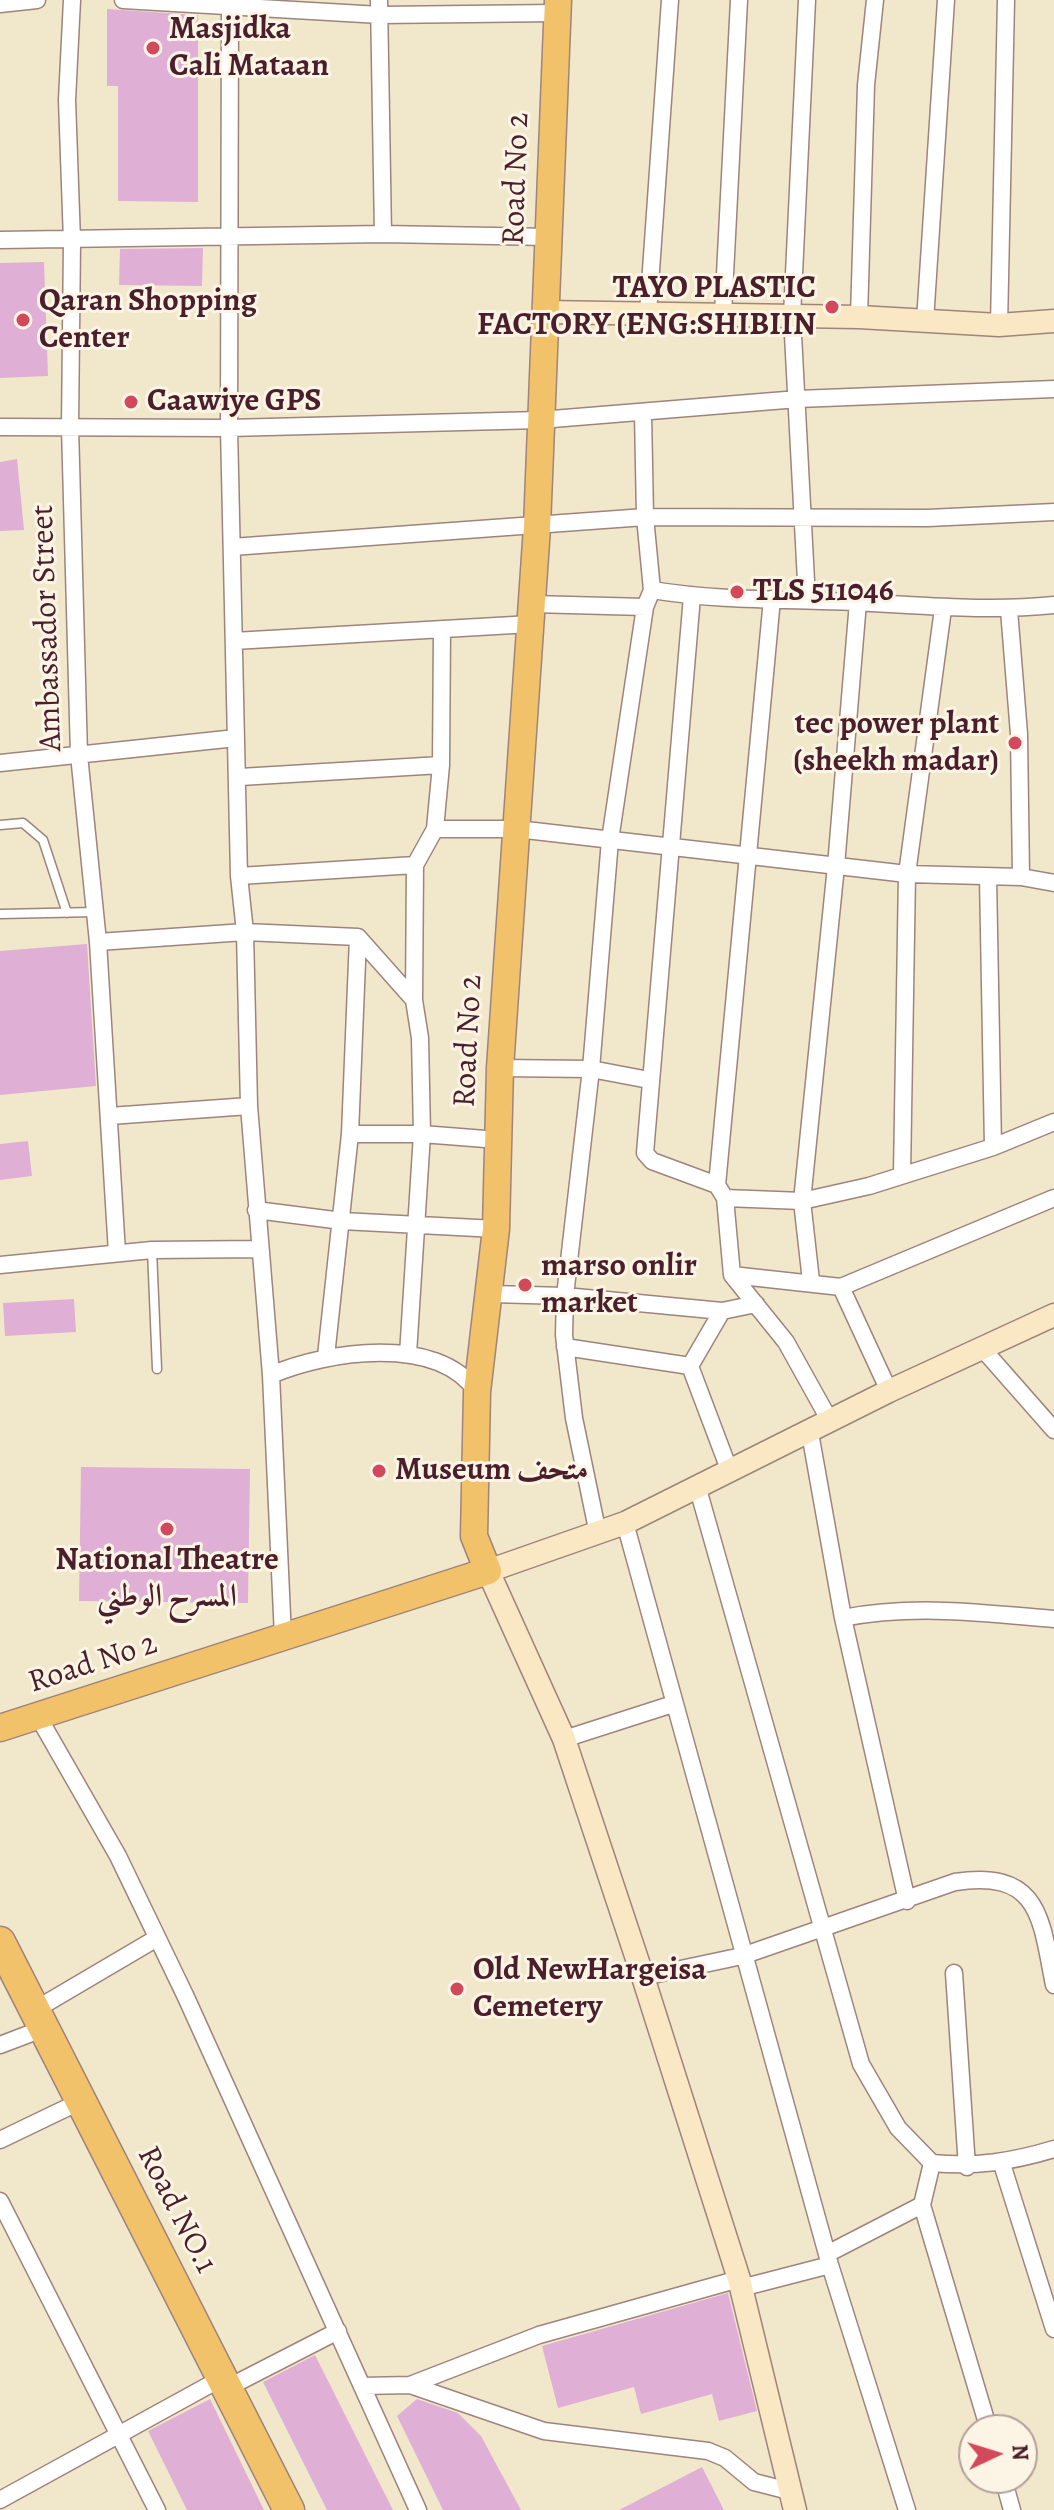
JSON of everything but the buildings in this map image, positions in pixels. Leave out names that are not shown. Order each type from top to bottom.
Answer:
[{"type":"highway","name":"Road NO.1","points":[[2,1954],[289,2510]]},
{"type":"main road","name":"Road No 2","points":[[0,1728],[39,1718],[488,1571],[474,1536],[477,1392],[491,1294],[496,1229],[500,1068],[537,527],[557,7]]},
{"type":"street","points":[[0,4],[37,0]]},
{"type":"street","name":"Ambassador Street","points":[[72,0],[67,72],[72,241],[70,427],[79,755],[98,942],[117,1253]]},
{"type":"street","points":[[123,0],[380,7],[557,7]]},
{"type":"street","points":[[648,313],[670,0]]},
{"type":"street","points":[[723,314],[739,0]]},
{"type":"street","points":[[807,0],[792,316],[807,600]]},
{"type":"street","points":[[859,317],[866,85],[875,0]]},
{"type":"street","points":[[925,321],[946,0]]},
{"type":"street","points":[[999,325],[1006,0]]},
{"type":"street","points":[[230,4],[229,428],[236,738],[240,777],[239,876],[245,932],[249,1106],[271,1375],[283,1637]]},
{"type":"street","points":[[380,7],[383,234]]},
{"type":"street","points":[[0,240],[383,234],[549,237]]},
{"type":"street","points":[[545,312],[859,317],[999,325],[1054,321]]},
{"type":"street","points":[[0,427],[229,428],[540,420],[798,399],[1054,389]]},
{"type":"street","points":[[598,1534],[574,1418],[565,1347],[565,1296],[591,1069],[610,840],[645,607],[652,590],[645,517],[643,413]]},
{"type":"street","points":[[232,547],[645,517],[928,518],[1054,512]]},
{"type":"street","points":[[652,590],[692,596],[858,602],[943,609],[1009,610],[1054,605]]},
{"type":"street","points":[[692,596],[649,1080],[647,1158],[721,1191],[802,1201],[869,1186],[993,1147],[1054,1122]]},
{"type":"street","points":[[772,599],[747,853],[721,1191],[732,1275],[786,1342],[830,1421]]},
{"type":"street","points":[[811,1281],[802,1201],[836,866],[858,602]]},
{"type":"street","points":[[234,641],[442,630],[531,614],[645,607]]},
{"type":"street","points":[[902,1174],[907,874],[943,609]]},
{"type":"street","points":[[1009,610],[1019,734],[1021,877]]},
{"type":"street","points":[[408,1354],[422,1134],[420,1038],[414,1000],[415,865],[435,829],[441,765],[442,630]]},
{"type":"street","points":[[0,763],[236,738]]},
{"type":"street","points":[[240,777],[441,765]]},
{"type":"street","points":[[435,829],[517,829],[670,848],[747,853],[907,874],[1021,877],[1054,883]]},
{"type":"street","points":[[239,876],[415,865]]},
{"type":"street","points":[[988,877],[993,1147]]},
{"type":"street","points":[[98,942],[245,932],[358,937],[414,1000]]},
{"type":"street","points":[[326,1356],[350,1134],[358,937]]},
{"type":"street","points":[[500,1068],[591,1069],[649,1080]]},
{"type":"street","points":[[110,1116],[249,1106]]},
{"type":"street","points":[[350,1134],[422,1134],[498,1140]]},
{"type":"street","points":[[732,1275],[780,1282],[811,1281],[841,1287],[1054,1198]]},
{"type":"street","points":[[256,1210],[342,1221],[496,1229]]},
{"type":"street","points":[[0,1265],[152,1250],[259,1249]]},
{"type":"street","points":[[841,1287],[889,1391]]},
{"type":"street","points":[[491,1294],[565,1296],[722,1311],[756,1304]]},
{"type":"street","points":[[690,1366],[722,1311]]},
{"type":"street","points":[[792,2500],[740,2283],[643,1977],[564,1739],[488,1571],[625,1523],[889,1391],[1054,1315]]},
{"type":"street","points":[[565,1347],[690,1366]]},
{"type":"street","points":[[981,1347],[1054,1430]]},
{"type":"street","points":[[271,1375],[326,1356],[408,1354],[455,1368],[477,1392]]},
{"type":"street","points":[[690,1366],[730,1472]]},
{"type":"street","points":[[810,1433],[843,1618],[907,1901]]},
{"type":"street","points":[[698,1489],[861,2064],[898,2128],[932,2163],[967,2167],[1002,2164],[1054,2149]]},
{"type":"street","points":[[625,1523],[828,2260],[907,2510]]},
{"type":"street","points":[[843,1618],[882,1610],[925,1609],[1054,1619]]},
{"type":"street","points":[[564,1739],[673,1704]]},
{"type":"street","points":[[39,1718],[118,1856],[418,2510]]},
{"type":"street","points":[[643,1977],[742,1956],[955,1882],[992,1880],[1010,1885],[1032,1902],[1041,1915],[1054,1985]]},
{"type":"street","points":[[0,2045],[157,1938]]},
{"type":"street","points":[[954,1973],[967,2167]]},
{"type":"street","points":[[0,2140],[79,2102]]},
{"type":"street","points":[[932,2163],[922,2205],[984,2414]]},
{"type":"street","points":[[1002,2164],[1054,2329]]},
{"type":"street","points":[[0,2201],[40,2274],[117,2436],[157,2510]]},
{"type":"street","points":[[363,2386],[410,2385],[539,2335],[828,2260],[922,2205]]},
{"type":"street","points":[[0,2500],[117,2436],[338,2331]]},
{"type":"street","points":[[410,2385],[544,2431],[708,2451],[725,2458],[754,2482],[792,2500]]},
{"type":"lane","points":[[0,825],[23,823],[43,840],[67,913]]},
{"type":"lane","points":[[0,914],[95,912]]},
{"type":"lane","points":[[152,1250],[157,1369]]},
{"type":"place","name":"Masjidka Cali Mataan","points":[[153,48]]},
{"type":"place","name":"TAYO PLASTIC FACTORY (ENG:SHIBIIN","points":[[832,307]]},
{"type":"place","name":"Qaran Shopping Center","points":[[23,320]]},
{"type":"place","name":"Caawiye GPS","points":[[131,402]]},
{"type":"place","name":"TLS 511046","points":[[737,592]]},
{"type":"place","name":"tec power plant (sheekh madar)","points":[[1015,743]]},
{"type":"place","name":"marso onlir market","points":[[525,1285]]},
{"type":"place","name":"Museum متحف","points":[[379,1471]]},
{"type":"place","name":"National Theatre المسرح الوطني","points":[[167,1529]]},
{"type":"place","name":"Old NewHargeisa Cemetery","points":[[457,1989]]}]
